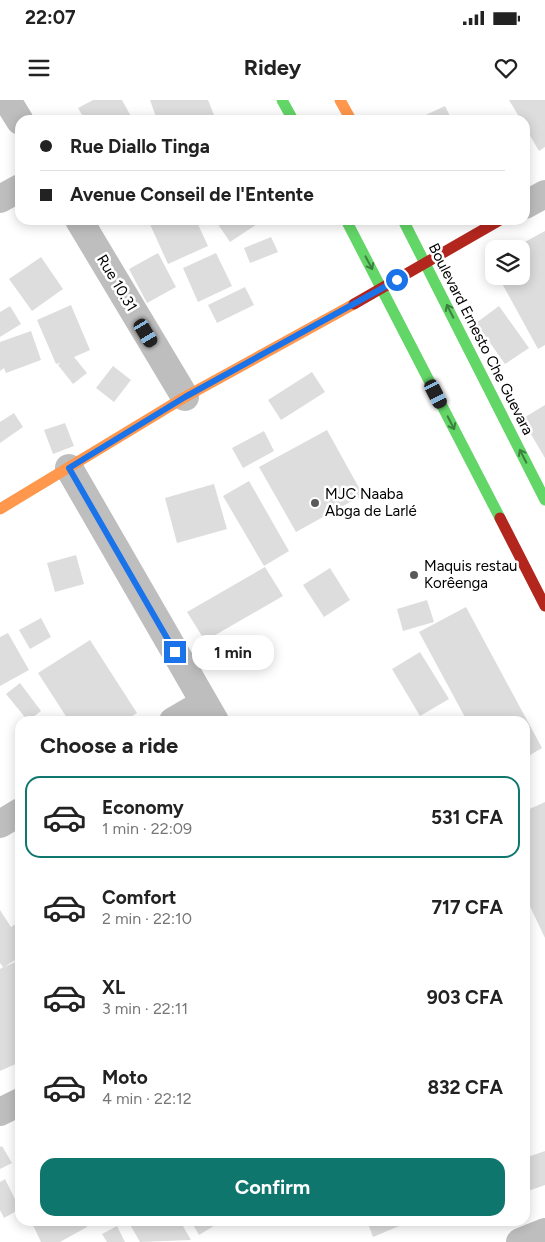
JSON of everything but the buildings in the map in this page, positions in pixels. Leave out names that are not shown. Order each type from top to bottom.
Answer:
[{"type":"main road","points":[[282,100],[290,115]]},
{"type":"main road","points":[[340,100],[348,115]]},
{"type":"main road","points":[[349,225],[545,606]]},
{"type":"main road","name":"Boulevard Ernesto Che Guevara","points":[[406,225],[545,500]]},
{"type":"main road","points":[[0,509],[185,397],[426,264],[492,225]]},
{"type":"street","points":[[7,100],[16,115]]},
{"type":"street","points":[[0,199],[15,191]]},
{"type":"street","points":[[530,202],[545,194]]},
{"type":"street","name":"Rue 10.31","points":[[82,225],[185,397]]},
{"type":"street","points":[[69,468],[209,712],[193,716]]},
{"type":"street","points":[[0,824],[15,815]]},
{"type":"street","points":[[0,1112],[15,1104]]},
{"type":"traffic: fast","points":[[282,100],[290,115]]},
{"type":"traffic: fast","points":[[349,225],[500,518]]},
{"type":"traffic: fast","points":[[406,225],[545,500]]},
{"type":"traffic: slow","points":[[340,100],[348,115]]},
{"type":"traffic: slow","points":[[0,509],[185,397],[354,304]]},
{"type":"traffic: jam","points":[[354,304],[491,225]]},
{"type":"traffic: jam","points":[[500,518],[545,606]]},
{"type":"place","name":"MJC Naaba Abga de Larlé","points":[[315,503]]},
{"type":"place","name":"Maquis restau Korêenga","points":[[414,575]]},
{"type":"route","points":[[175,652],[69,468],[185,397],[397,280]]}]
